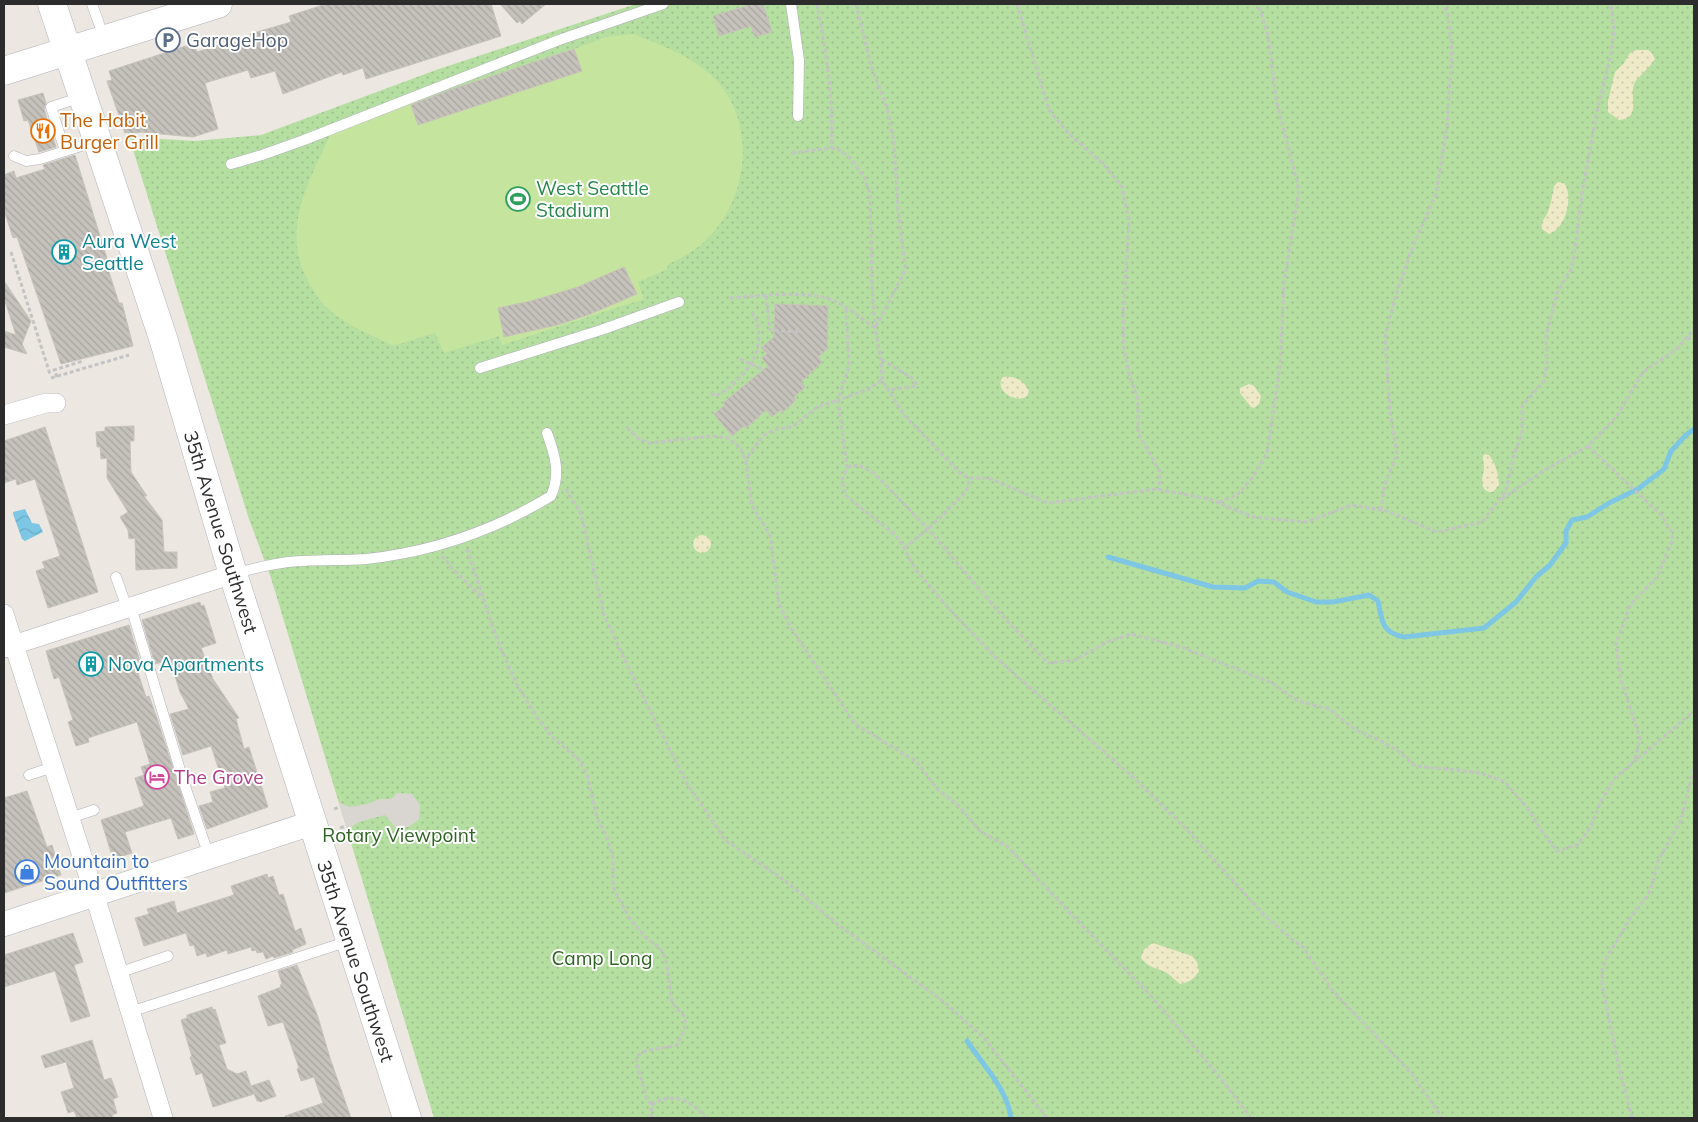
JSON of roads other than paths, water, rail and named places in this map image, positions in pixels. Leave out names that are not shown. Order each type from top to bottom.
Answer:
[{"type":"main road","points":[[4,71],[104,40],[171,14],[218,4]]},
{"type":"main road","name":"35th Avenue Southwest","points":[[57,5],[68,51],[163,338],[233,574],[323,816],[350,941],[407,1118]]},
{"type":"street","points":[[4,415],[46,403],[56,403]]},
{"type":"street","points":[[9,646],[233,574]]},
{"type":"street","points":[[4,614],[9,646],[70,818],[163,1118]]},
{"type":"street","points":[[4,924],[94,894],[160,866],[209,856],[323,816]]},
{"type":"lane","points":[[92,4],[104,40]]},
{"type":"lane","points":[[231,164],[304,140],[559,40],[663,4]]},
{"type":"lane","points":[[791,4],[799,60],[798,116]]},
{"type":"lane","points":[[65,151],[51,107],[83,97]]},
{"type":"lane","points":[[14,156],[26,161],[40,159],[97,140]]},
{"type":"lane","points":[[480,368],[601,330],[679,302]]},
{"type":"lane","points":[[233,574],[281,563],[365,559],[389,555],[463,538],[506,520],[551,496],[556,484],[557,465],[547,433]]},
{"type":"lane","points":[[116,577],[129,608],[209,856]]},
{"type":"lane","points":[[29,775],[53,767]]},
{"type":"lane","points":[[70,818],[94,810]]},
{"type":"lane","points":[[130,1012],[350,941]]},
{"type":"lane","points":[[118,973],[168,956]]},
{"type":"water","points":[[25,509],[32,523],[39,524],[43,532],[25,541],[22,539],[13,512]]},
{"type":"waterway","points":[[1108,557],[1213,587],[1245,588],[1258,581],[1274,582],[1287,592],[1316,602],[1333,602],[1369,595],[1378,601],[1382,620],[1387,629],[1396,635],[1404,637],[1484,628],[1516,602],[1536,577],[1550,565],[1566,543],[1566,531],[1572,520],[1587,517],[1609,503],[1638,489],[1664,469],[1671,451],[1694,429]]},
{"type":"waterway","points":[[967,1041],[1000,1087],[1009,1107],[1011,1118]]},
{"type":"place","name":"GarageHop","points":[[168,40]]},
{"type":"place","name":"The Habit Burger Grill","points":[[43,131]]},
{"type":"place","name":"West Seattle Stadium","points":[[518,199]]},
{"type":"place","name":"Aura West Seattle","points":[[64,252]]},
{"type":"place","name":"Nova Apartments","points":[[91,664]]},
{"type":"place","name":"The Grove","points":[[157,777]]},
{"type":"place","name":"Mountain to Sound Outfitters","points":[[27,872]]},
{"type":"park label","name":"Rotary Viewpoint","points":[[399,835]]},
{"type":"park label","name":"Camp Long","points":[[602,958]]}]
